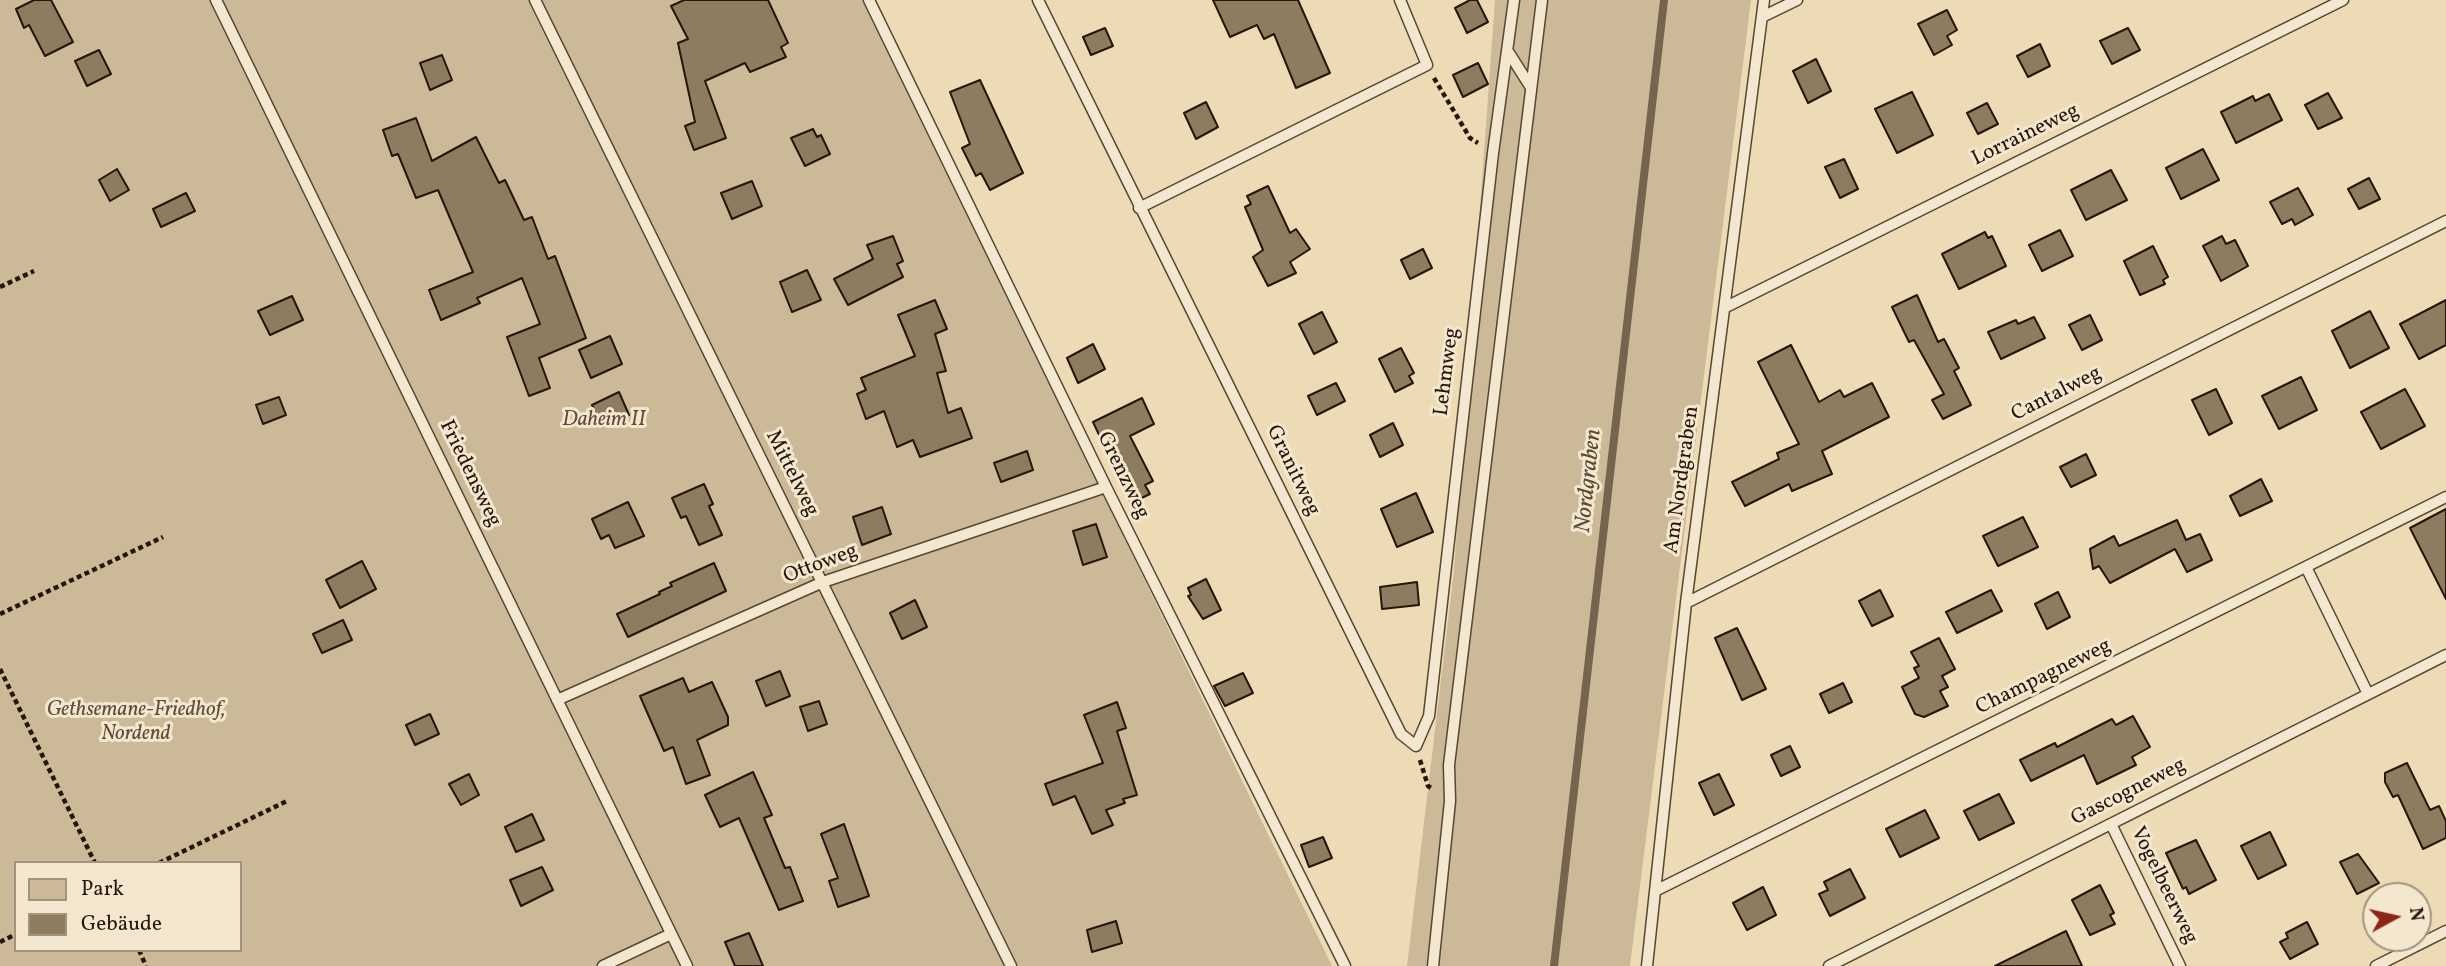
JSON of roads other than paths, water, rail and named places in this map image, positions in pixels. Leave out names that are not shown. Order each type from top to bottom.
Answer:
[{"type":"lane","name":"Friedensweg","points":[[216,0],[687,966]]},
{"type":"lane","name":"Mittelweg","points":[[535,0],[632,202],[823,582],[1011,966]]},
{"type":"lane","name":"Grenzweg","points":[[869,0],[1106,487],[1345,966]]},
{"type":"lane","name":"Granitweg","points":[[1038,0],[1401,734],[1416,746]]},
{"type":"lane","points":[[1139,208],[1427,65],[1400,0]]},
{"type":"lane","name":"Lehmweg","points":[[1416,746],[1429,716],[1493,153],[1509,53],[1514,0]]},
{"type":"lane","points":[[1433,966],[1450,800],[1449,765],[1542,0]]},
{"type":"lane","name":"Am Nordgraben","points":[[1647,966],[1686,603],[1764,0]]},
{"type":"lane","points":[[1762,17],[1797,0]]},
{"type":"lane","name":"Lorraineweg","points":[[1726,307],[2343,0]]},
{"type":"lane","points":[[1509,53],[1530,86]]},
{"type":"lane","name":"Cantalweg","points":[[1686,603],[2446,221]]},
{"type":"lane","name":"Ottoweg","points":[[558,700],[823,582],[1106,487]]},
{"type":"lane","name":"Champagneweg","points":[[1657,890],[2307,569],[2446,497]]},
{"type":"lane","points":[[2307,569],[2368,694]]},
{"type":"lane","name":"Gascogneweg","points":[[1829,966],[2446,655]]},
{"type":"lane","name":"Vogelbeerweg","points":[[2111,824],[2180,966]]},
{"type":"lane","points":[[2376,966],[2446,931]]},
{"type":"lane","points":[[603,966],[671,934]]},
{"type":"waterway","name":"Nordgraben","points":[[1554,966],[1664,0]]},
{"type":"park label","name":"Daheim II","points":[[604,421]]},
{"type":"park label","name":"Gethsemane-Friedhof, Nordend","points":[[136,723]]}]
